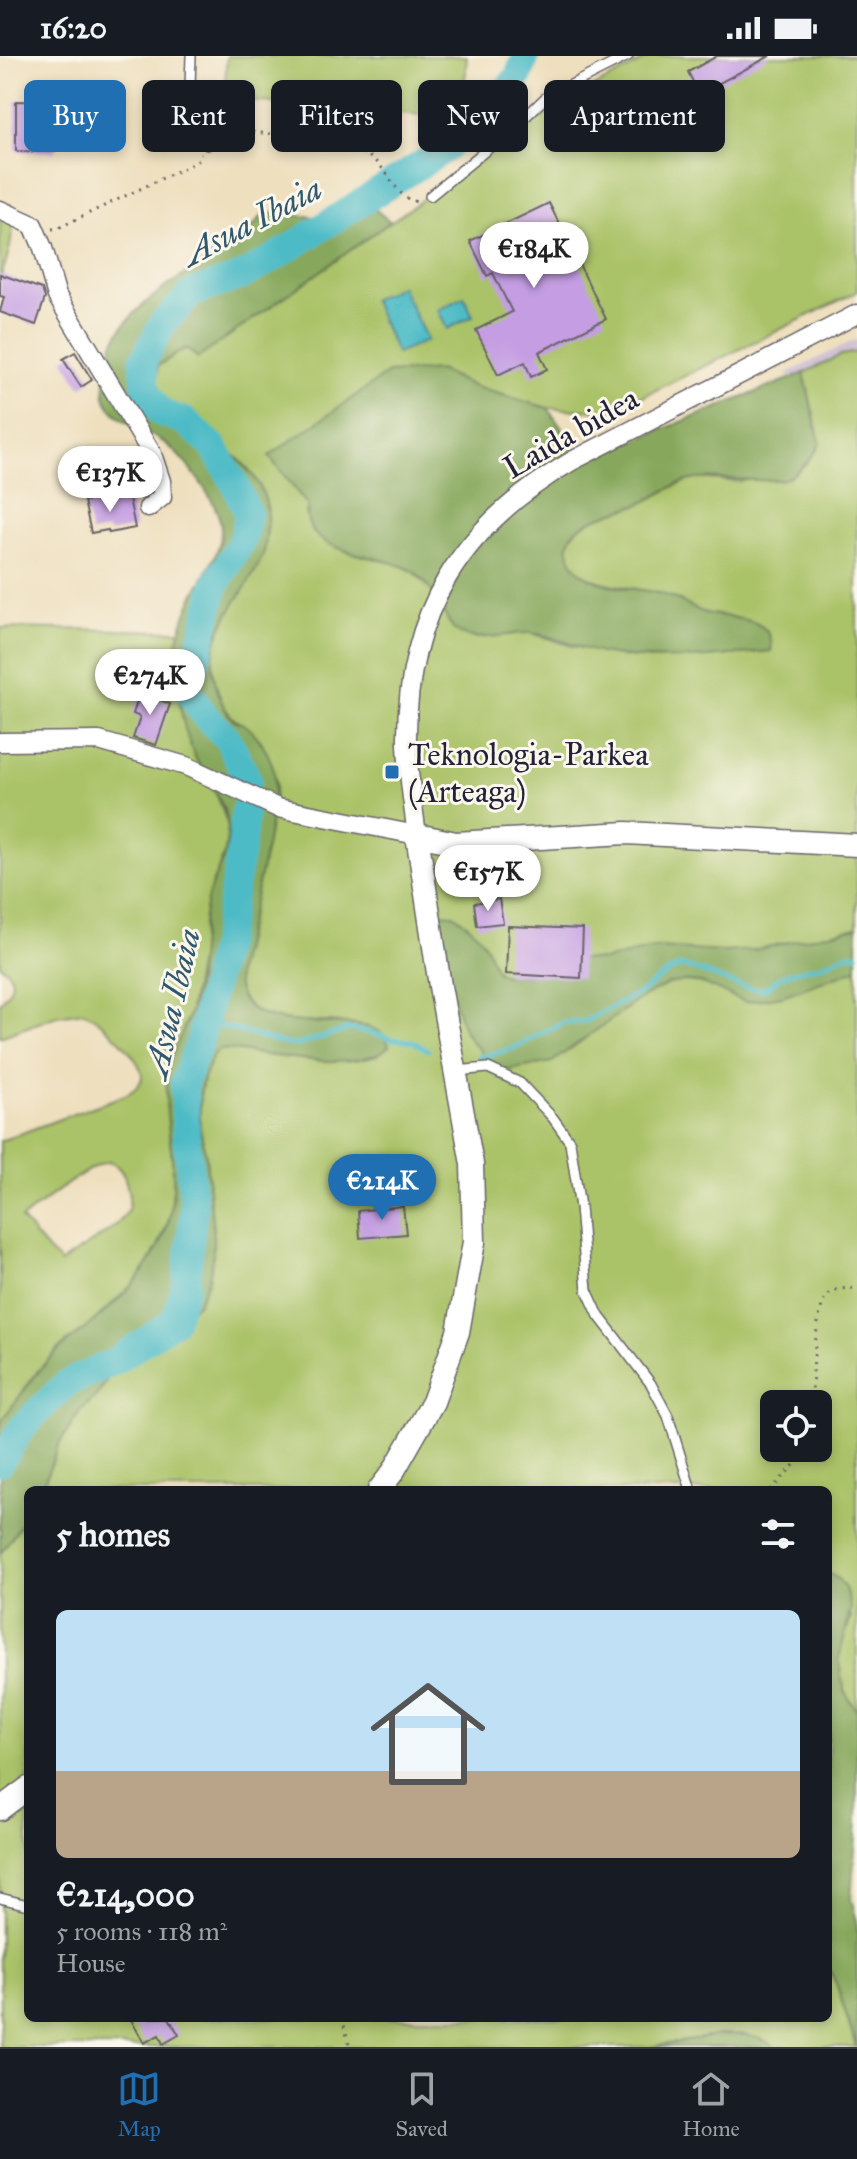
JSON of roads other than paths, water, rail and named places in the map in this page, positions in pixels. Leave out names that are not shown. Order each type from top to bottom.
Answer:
[{"type":"street","points":[[0,210],[33,225],[57,296],[152,454],[161,481],[162,497],[148,508]]},
{"type":"street","name":"Laida bidea","points":[[417,835],[407,745],[410,680],[419,641],[439,592],[477,534],[541,479],[857,314]]},
{"type":"street","points":[[0,742],[110,743],[186,766],[278,808],[456,843],[626,833],[857,845]]},
{"type":"street","points":[[382,1486],[433,1402],[458,1332],[474,1242],[472,1164],[417,835]]},
{"type":"street","points":[[0,1809],[24,1791]]},
{"type":"lane","points":[[190,80],[191,56]]},
{"type":"lane","points":[[430,196],[545,98],[628,56]]},
{"type":"lane","points":[[456,1071],[488,1068],[520,1083],[553,1118],[570,1142],[580,1207],[587,1290],[599,1316],[651,1384],[668,1416],[690,1486]]},
{"type":"lane","points":[[0,1898],[24,1904]]},
{"type":"water","points":[[401,286],[427,340],[397,354],[372,300]]},
{"type":"water","points":[[464,297],[473,316],[447,329],[438,310]]},
{"type":"waterway","name":"Asua Ibaia","points":[[248,780],[228,739],[204,715],[185,685],[198,654],[215,586],[243,539],[248,514],[213,446],[185,421],[161,413],[146,391],[143,361],[163,323],[192,293],[242,276],[272,259],[444,150],[485,114],[518,77],[526,56]]},
{"type":"waterway","name":"Asua Ibaia","points":[[0,1462],[24,1425],[67,1383],[114,1362],[174,1321],[186,1284],[194,1207],[184,1083],[199,1043],[226,933],[245,809]]},
{"type":"waterway","points":[[479,1057],[512,1049],[563,1023],[584,1022],[643,991],[680,966],[757,989],[767,987],[790,973],[822,965],[847,954],[857,954]]},
{"type":"waterway","points":[[207,1007],[220,1026],[287,1044],[298,1045],[349,1029],[412,1041],[428,1050]]},
{"type":"place","name":"Teknologia-Parkea (Arteaga)","points":[[392,772]]}]
